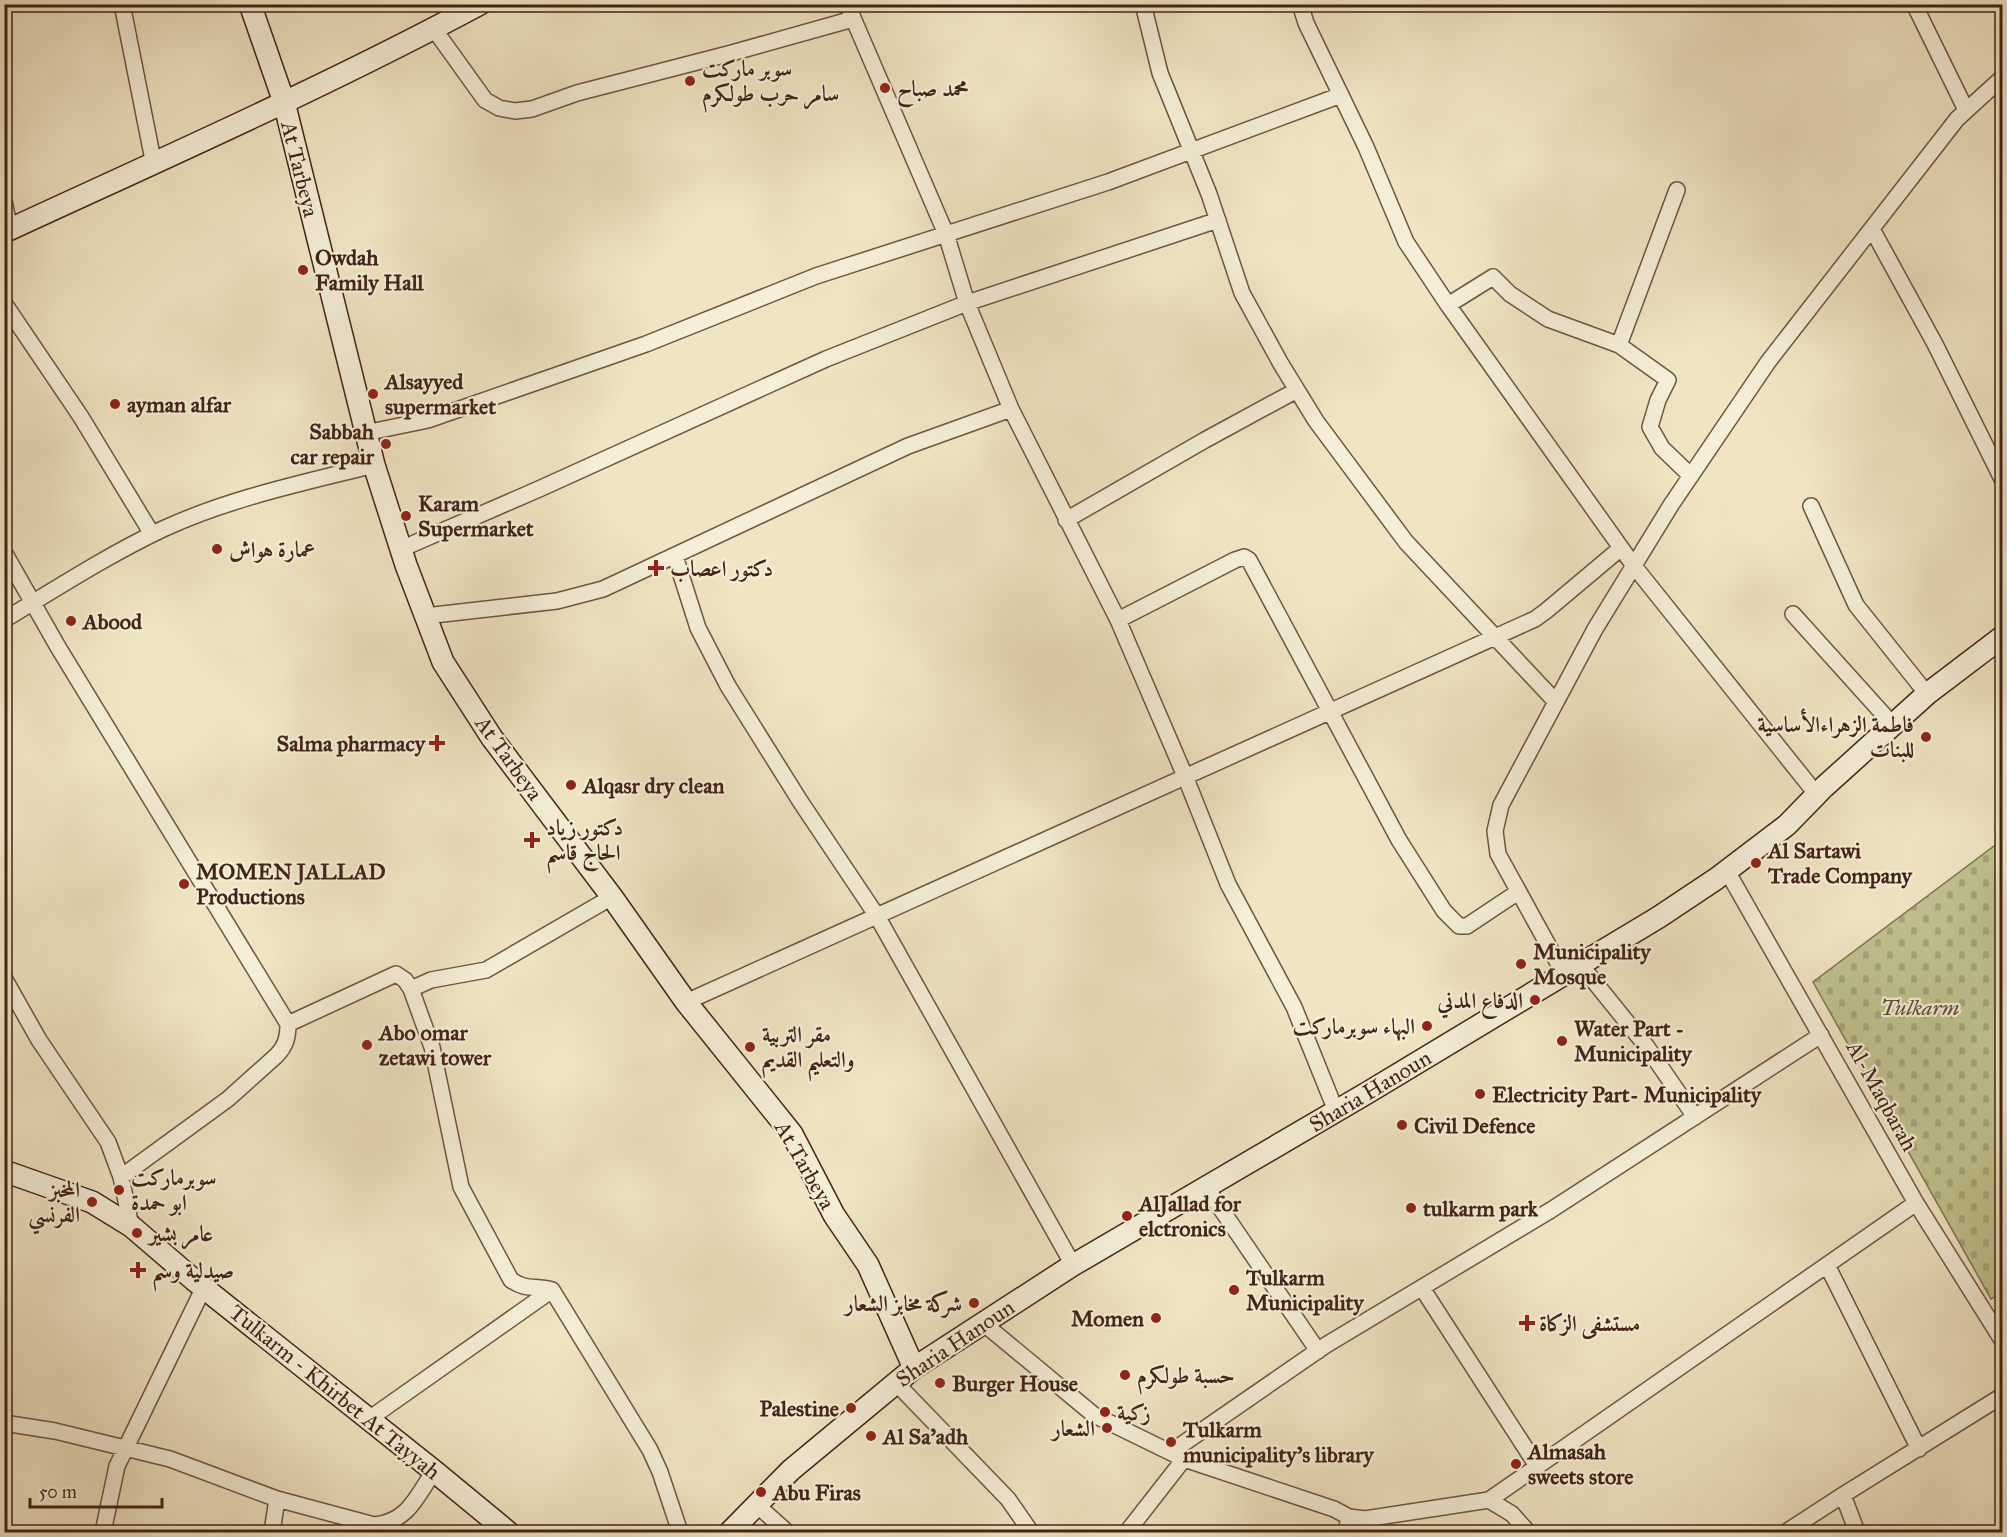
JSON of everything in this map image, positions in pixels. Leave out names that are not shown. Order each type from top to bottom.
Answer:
[{"type":"street","points":[[122,4],[154,165]]},
{"type":"street","name":"At Tarbeya","points":[[250,4],[284,102],[374,465],[401,549],[443,662],[492,738],[612,897],[686,1002],[792,1134],[834,1215],[868,1265],[914,1368]]},
{"type":"street","points":[[4,201],[7,231],[154,165],[434,29],[480,4]]},
{"type":"street","points":[[847,4],[946,234],[967,303],[1011,409],[1118,620],[1185,776],[1228,884],[1294,1007],[1336,1111]]},
{"type":"street","points":[[1143,4],[1160,73],[1218,220],[1242,293],[1297,390],[1316,421],[1406,542],[1556,702]]},
{"type":"street","points":[[1300,4],[1306,23],[1366,147],[1406,242],[1448,305],[1634,566],[1817,795]]},
{"type":"street","points":[[1914,4],[1966,110]]},
{"type":"street","points":[[434,29],[485,100],[499,108],[515,111],[531,109],[577,93],[853,19]]},
{"type":"street","points":[[1695,1117],[1647,1047],[1572,969],[1518,892],[1498,854],[1496,819],[1501,805],[1595,629],[1691,476],[1768,362],[1966,110],[2002,78]]},
{"type":"street","points":[[365,433],[428,420],[646,344],[816,276],[1108,182],[1341,95]]},
{"type":"street","points":[[1619,345],[1677,190]]},
{"type":"street","points":[[401,549],[826,359],[967,303],[1218,220]]},
{"type":"street","points":[[1872,229],[1935,344],[2002,479]]},
{"type":"street","points":[[1448,305],[1493,277],[1510,294],[1548,319],[1619,345],[1668,380],[1658,400],[1650,427],[1662,448],[1691,476]]},
{"type":"street","points":[[4,303],[81,417],[152,534]]},
{"type":"street","points":[[1066,520],[1297,390]]},
{"type":"street","points":[[425,616],[548,602],[580,596],[610,586],[908,446],[1011,409]]},
{"type":"street","points":[[4,620],[110,555],[152,534],[240,499],[374,465]]},
{"type":"street","points":[[1811,506],[1856,605],[1927,694]]},
{"type":"street","points":[[686,1002],[1535,619],[1621,548]]},
{"type":"street","points":[[4,552],[58,647],[288,1024],[288,1037],[283,1049],[276,1056],[228,1099],[121,1178]]},
{"type":"street","points":[[675,556],[698,628],[728,686],[800,801],[877,916],[1073,1265]]},
{"type":"street","points":[[1118,620],[1244,557],[1249,560],[1399,840],[1444,911],[1459,926],[1472,924],[1518,892]]},
{"type":"street","points":[[1793,614],[1893,725]]},
{"type":"street","name":"Sharia Hanoun","points":[[730,1533],[791,1470],[914,1368],[1073,1265],[1336,1111],[1688,899],[1728,871],[1779,832],[1927,694],[2002,637]]},
{"type":"street","name":"Al-Maqbarah","points":[[1728,871],[1916,1203],[2002,1340]]},
{"type":"street","points":[[411,989],[431,980],[486,970],[612,897]]},
{"type":"street","points":[[288,1024],[396,974],[405,980],[411,989],[432,1047],[461,1187],[511,1280],[522,1287],[541,1286],[552,1290],[650,1450],[680,1533]]},
{"type":"street","points":[[4,978],[39,1040],[108,1142],[121,1178],[131,1226]]},
{"type":"street","points":[[1127,1533],[1178,1456],[1318,1351],[1551,1210],[1821,1035]]},
{"type":"street","name":"Tulkarm - Khirbet At Tayyah","points":[[4,1171],[93,1202],[131,1226],[508,1533]]},
{"type":"street","points":[[1206,1187],[1318,1351]]},
{"type":"street","points":[[983,1323],[1094,1415],[1178,1456],[1334,1509],[1347,1525],[1365,1519],[1489,1500],[1916,1203]]},
{"type":"street","points":[[1827,1264],[1919,1449]]},
{"type":"street","points":[[103,1533],[117,1466],[204,1287]]},
{"type":"street","points":[[1422,1288],[1537,1466]]},
{"type":"street","points":[[369,1419],[552,1290]]},
{"type":"street","points":[[896,1383],[1008,1499],[1030,1533]]},
{"type":"street","points":[[1786,1533],[2002,1396]]},
{"type":"street","points":[[4,1423],[55,1431],[170,1459],[277,1498],[380,1529],[402,1516],[434,1471]]},
{"type":"street","points":[[1843,1495],[1857,1533]]},
{"type":"street","points":[[272,1533],[277,1498]]},
{"type":"street","points":[[1489,1500],[1512,1514],[1528,1533]]},
{"type":"street","points":[[757,1505],[787,1533]]},
{"type":"green space","name":"Tulkarm","points":[[2002,840],[2002,1293],[1991,1299],[1813,982]]},
{"type":"place","name":"سوبر ماركت سامر حرب طولكرم","points":[[690,81]]},
{"type":"place","name":"محمد صباح","points":[[885,88]]},
{"type":"place","name":"Owdah Family Hall","points":[[303,270]]},
{"type":"place","name":"Alsayyed supermarket","points":[[373,394]]},
{"type":"place","name":"ayman alfar","points":[[115,404]]},
{"type":"place","name":"Sabbah car repair","points":[[386,444]]},
{"type":"place","name":"Karam Supermarket","points":[[406,516]]},
{"type":"place","name":"عمارة هواش","points":[[217,549]]},
{"type":"place","name":"دكتور اعصاب","points":[[656,568]]},
{"type":"place","name":"Abood","points":[[71,621]]},
{"type":"place","name":"فاطمة الزهراءالأساسية للبنات","points":[[1926,737]]},
{"type":"place","name":"Salma pharmacy","points":[[437,743]]},
{"type":"place","name":"Alqasr dry clean","points":[[571,785]]},
{"type":"place","name":"دكتور زياد الحاج قاسم","points":[[532,840]]},
{"type":"place","name":"Al Sartawi Trade Company","points":[[1756,863]]},
{"type":"place","name":"MOMEN JALLAD Productions","points":[[184,884]]},
{"type":"place","name":"Municipality Mosque","points":[[1521,964]]},
{"type":"place","name":"الدفاع المدني","points":[[1535,1000]]},
{"type":"place","name":"البهاء سوبرماركت","points":[[1427,1026]]},
{"type":"place","name":"Water Part - Municipality","points":[[1562,1041]]},
{"type":"place","name":"Abo omar zetawi tower","points":[[367,1045]]},
{"type":"place","name":"مقر التربية والتعليم القديم","points":[[750,1047]]},
{"type":"place","name":"Electricity Part- Municipality","points":[[1480,1094]]},
{"type":"place","name":"Civil Defence","points":[[1402,1125]]},
{"type":"place","name":"سوبرماركت ابو حمدة","points":[[119,1190]]},
{"type":"place","name":"المخبز الفرنسي","points":[[92,1202]]},
{"type":"place","name":"tulkarm park","points":[[1411,1208]]},
{"type":"place","name":"AlJallad for elctronics","points":[[1127,1216]]},
{"type":"place","name":"عامر بشير","points":[[137,1233]]},
{"type":"place","name":"صيدلية وسم","points":[[138,1270]]},
{"type":"place","name":"Tulkarm Municipality","points":[[1234,1290]]},
{"type":"place","name":"شركة مخابز الشعار","points":[[974,1303]]},
{"type":"place","name":"Momen","points":[[1156,1318]]},
{"type":"place","name":"مستشفى الزكاة","points":[[1527,1323]]},
{"type":"place","name":"حسبة طولكرم","points":[[1125,1375]]},
{"type":"place","name":"Burger House","points":[[940,1383]]},
{"type":"place","name":"Palestine","points":[[851,1408]]},
{"type":"place","name":"زكية","points":[[1105,1412]]},
{"type":"place","name":"الشعار","points":[[1107,1428]]},
{"type":"place","name":"Al Sa'adh","points":[[871,1436]]},
{"type":"place","name":"Tulkarm municipality's library","points":[[1171,1442]]},
{"type":"place","name":"Almasah sweets store","points":[[1516,1464]]},
{"type":"place","name":"Abu Firas","points":[[761,1492]]}]
